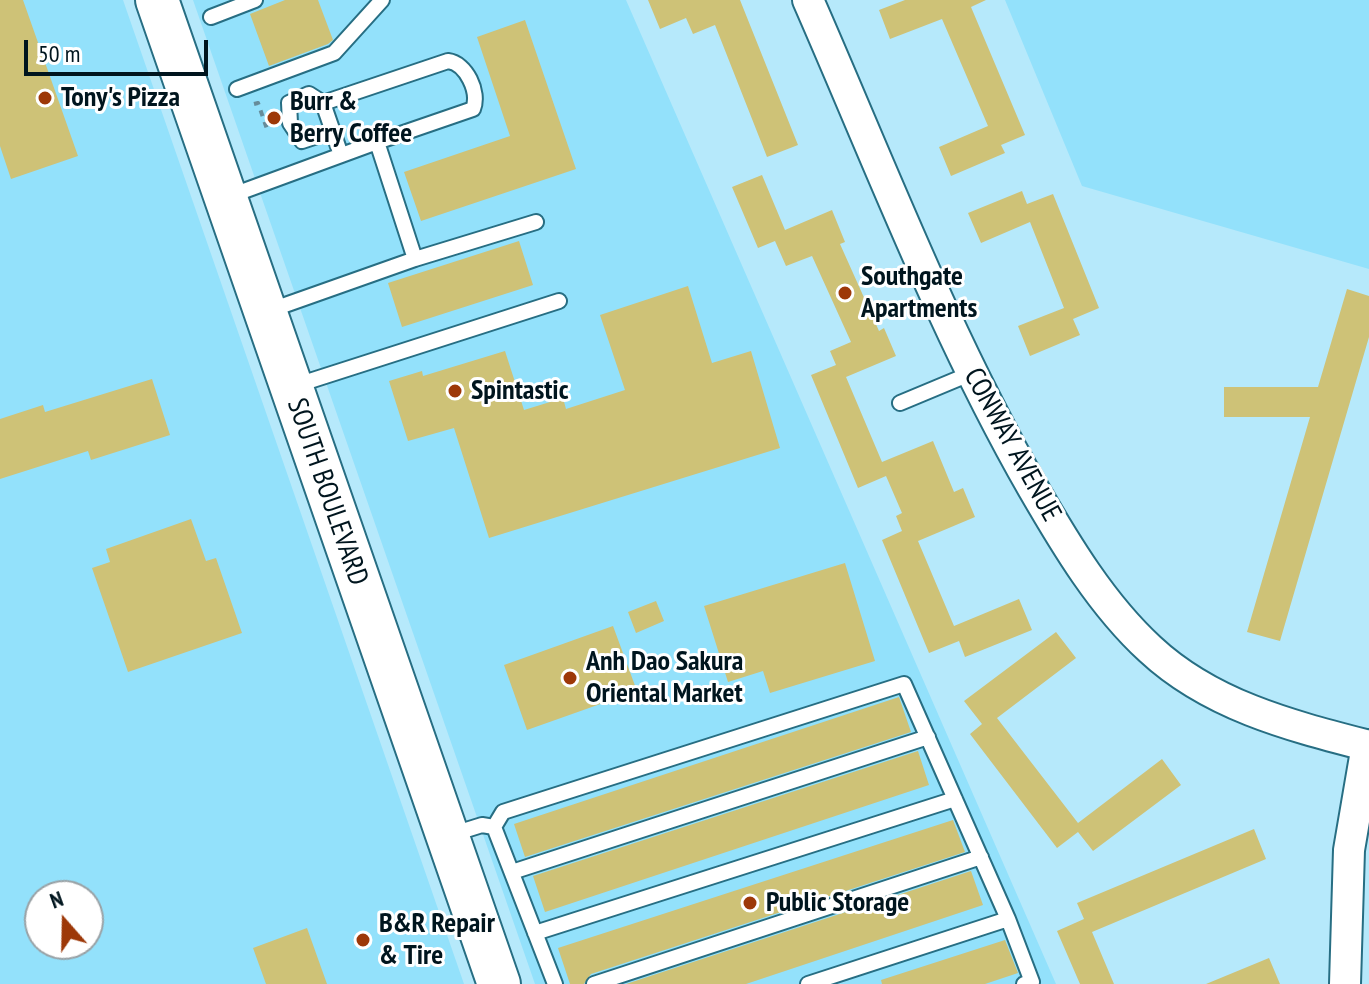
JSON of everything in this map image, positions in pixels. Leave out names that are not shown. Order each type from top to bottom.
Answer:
[{"type":"main road","name":"SOUTH BOULEVARD","points":[[157,0],[499,984]]},
{"type":"street","name":"CONWAY AVENUE","points":[[808,0],[1001,433],[1049,515],[1120,618],[1151,650],[1182,674],[1228,701],[1278,722],[1368,746]]},
{"type":"street","points":[[1345,984],[1349,850],[1368,746]]},
{"type":"lane","points":[[211,17],[255,0]]},
{"type":"lane","points":[[237,89],[334,53],[382,0]]},
{"type":"lane","points":[[226,197],[473,109],[476,102],[465,69],[458,62],[448,61],[323,103]]},
{"type":"lane","points":[[332,131],[302,141],[290,123],[289,103],[309,94],[323,103],[341,155]]},
{"type":"lane","points":[[377,142],[415,259]]},
{"type":"lane","points":[[266,311],[415,259],[536,222]]},
{"type":"lane","points":[[290,387],[559,301]]},
{"type":"lane","points":[[900,403],[972,373]]},
{"type":"lane","points":[[494,827],[503,812],[904,684],[1008,919],[1032,982],[1024,984]]},
{"type":"lane","points":[[512,872],[928,737]]},
{"type":"lane","points":[[535,933],[955,799]]},
{"type":"lane","points":[[446,836],[482,825],[494,827]]},
{"type":"lane","points":[[494,827],[555,984]]},
{"type":"lane","points":[[594,984],[981,857]]},
{"type":"lane","points":[[808,984],[1008,919]]},
{"type":"path","points":[[247,107],[258,103],[268,132]]},
{"type":"shaded area","points":[[0,0],[123,0],[464,984],[0,984]]},
{"type":"shaded area","points":[[193,0],[626,0],[1056,984],[535,984]]},
{"type":"shaded area","points":[[1005,0],[1369,0],[1369,269],[1082,186]]},
{"type":"building","points":[[0,0],[23,0],[78,156],[11,179],[0,146]]},
{"type":"building","points":[[285,0],[318,0],[333,40],[269,66],[250,14]]},
{"type":"building","points":[[648,0],[740,0],[798,145],[767,157],[715,25],[693,34],[686,18],[660,29]]},
{"type":"building","points":[[905,0],[986,0],[971,7],[1025,135],[1001,145],[1005,153],[951,176],[939,147],[988,126],[942,19],[890,39],[879,10]]},
{"type":"building","points":[[525,20],[576,169],[421,221],[404,172],[510,136],[477,37]]},
{"type":"building","points":[[762,175],[785,230],[832,210],[845,242],[840,244],[879,331],[884,328],[896,356],[846,377],[882,462],[933,441],[954,492],[963,488],[975,517],[918,541],[954,626],[1019,599],[1032,630],[965,657],[959,641],[929,653],[882,540],[902,531],[896,516],[902,513],[886,476],[858,488],[811,375],[836,365],[830,351],[851,342],[812,256],[786,266],[775,241],[758,248],[732,187]]},
{"type":"building","points":[[1022,191],[1027,204],[1053,194],[1099,308],[1073,319],[1080,335],[1030,356],[1018,326],[1064,308],[1030,222],[981,243],[968,213]]},
{"type":"building","points":[[519,241],[533,285],[402,327],[388,283]]},
{"type":"building","points":[[688,286],[712,363],[751,351],[780,448],[489,538],[454,428],[408,441],[389,381],[422,371],[423,376],[505,351],[524,410],[563,398],[566,409],[625,390],[600,315]]},
{"type":"building","points":[[1347,289],[1369,296],[1369,337],[1280,641],[1247,632],[1310,417],[1224,417],[1224,387],[1318,387]]},
{"type":"building","points":[[152,379],[170,435],[91,460],[88,451],[0,479],[0,419],[43,405],[45,412]]},
{"type":"building","points":[[191,519],[206,561],[216,558],[242,633],[128,672],[92,568],[110,562],[106,549]]},
{"type":"building","points":[[845,563],[875,661],[770,693],[763,671],[728,682],[704,606]]},
{"type":"building","points":[[656,601],[664,621],[636,633],[628,612]]},
{"type":"building","name":"Anh Dao Sakura Oriental Market","points":[[613,626],[637,691],[527,730],[504,665]]},
{"type":"building","points":[[1056,632],[1076,658],[997,718],[1078,823],[1162,759],[1181,785],[1093,851],[1078,832],[1057,848],[970,734],[982,724],[964,701]]},
{"type":"building","points":[[899,697],[911,732],[525,857],[514,824]]},
{"type":"building","points":[[918,751],[929,785],[545,912],[533,876]]},
{"type":"building","points":[[953,820],[965,852],[591,974],[584,984],[570,984],[558,948]]},
{"type":"building","points":[[1254,829],[1266,859],[1092,932],[1114,984],[1080,984],[1057,931],[1084,919],[1077,903]]},
{"type":"building","points":[[971,871],[983,905],[746,984],[626,984]]},
{"type":"building","points":[[307,928],[327,984],[266,984],[253,948]]},
{"type":"building","points":[[1005,940],[1018,973],[985,984],[882,984],[881,980]]},
{"type":"building","points":[[1269,958],[1280,984],[1206,984]]},
{"type":"place","name":"Tony's Pizza","points":[[45,98]]},
{"type":"place","name":"Burr & Berry Coffee","points":[[274,118]]},
{"type":"place","name":"Southgate Apartments","points":[[845,293]]},
{"type":"place","name":"Spintastic","points":[[455,391]]},
{"type":"place","name":"Anh Dao Sakura Oriental Market","points":[[570,678]]},
{"type":"place","name":"Public Storage","points":[[750,903]]},
{"type":"place","name":"B&R Repair & Tire","points":[[363,940]]}]
